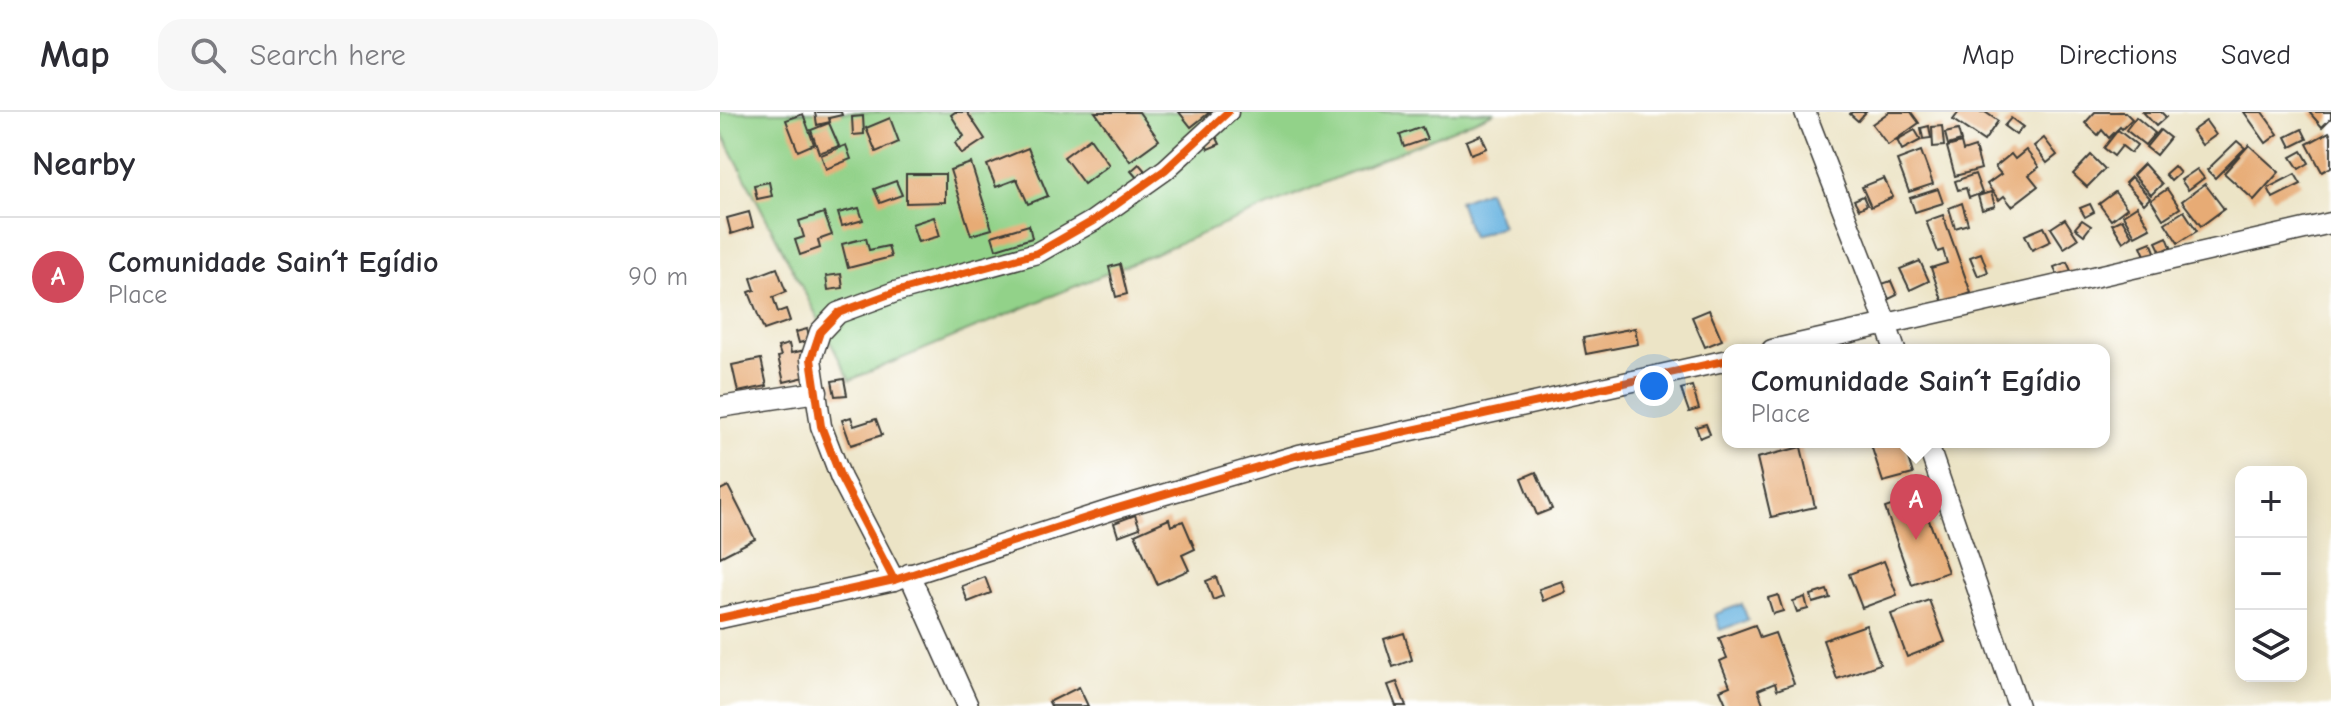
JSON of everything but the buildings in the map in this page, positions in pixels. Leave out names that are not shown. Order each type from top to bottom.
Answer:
[{"type":"street","points":[[968,706],[901,577],[841,478],[821,426],[811,359],[820,332],[838,313],[895,292],[1037,253],[1093,221],[1165,170],[1228,112]]},
{"type":"street","points":[[1805,112],[1893,344]]},
{"type":"street","points":[[1799,344],[2331,223]]},
{"type":"street","points":[[720,618],[901,577],[1114,509],[1299,455],[1722,361]]},
{"type":"street","points":[[720,407],[817,392]]},
{"type":"street","points":[[1929,448],[2017,706]]},
{"type":"green space","points":[[720,112],[1495,112],[850,380],[720,129]]},
{"type":"water","points":[[1488,190],[1502,226],[1472,237],[1459,201]]},
{"type":"water","points":[[1742,604],[1748,620],[1720,630],[1715,614]]},
{"type":"cycle path","points":[[894,580],[841,478],[821,426],[811,359],[820,332],[838,313],[895,292],[1037,253],[1093,221],[1165,170],[1228,112]]},
{"type":"cycle path","points":[[720,618],[894,580],[1114,509],[1299,455],[1722,361]]},
{"type":"place","name":"Comunidade Sain´t Egídio","points":[[1916,540]]}]
